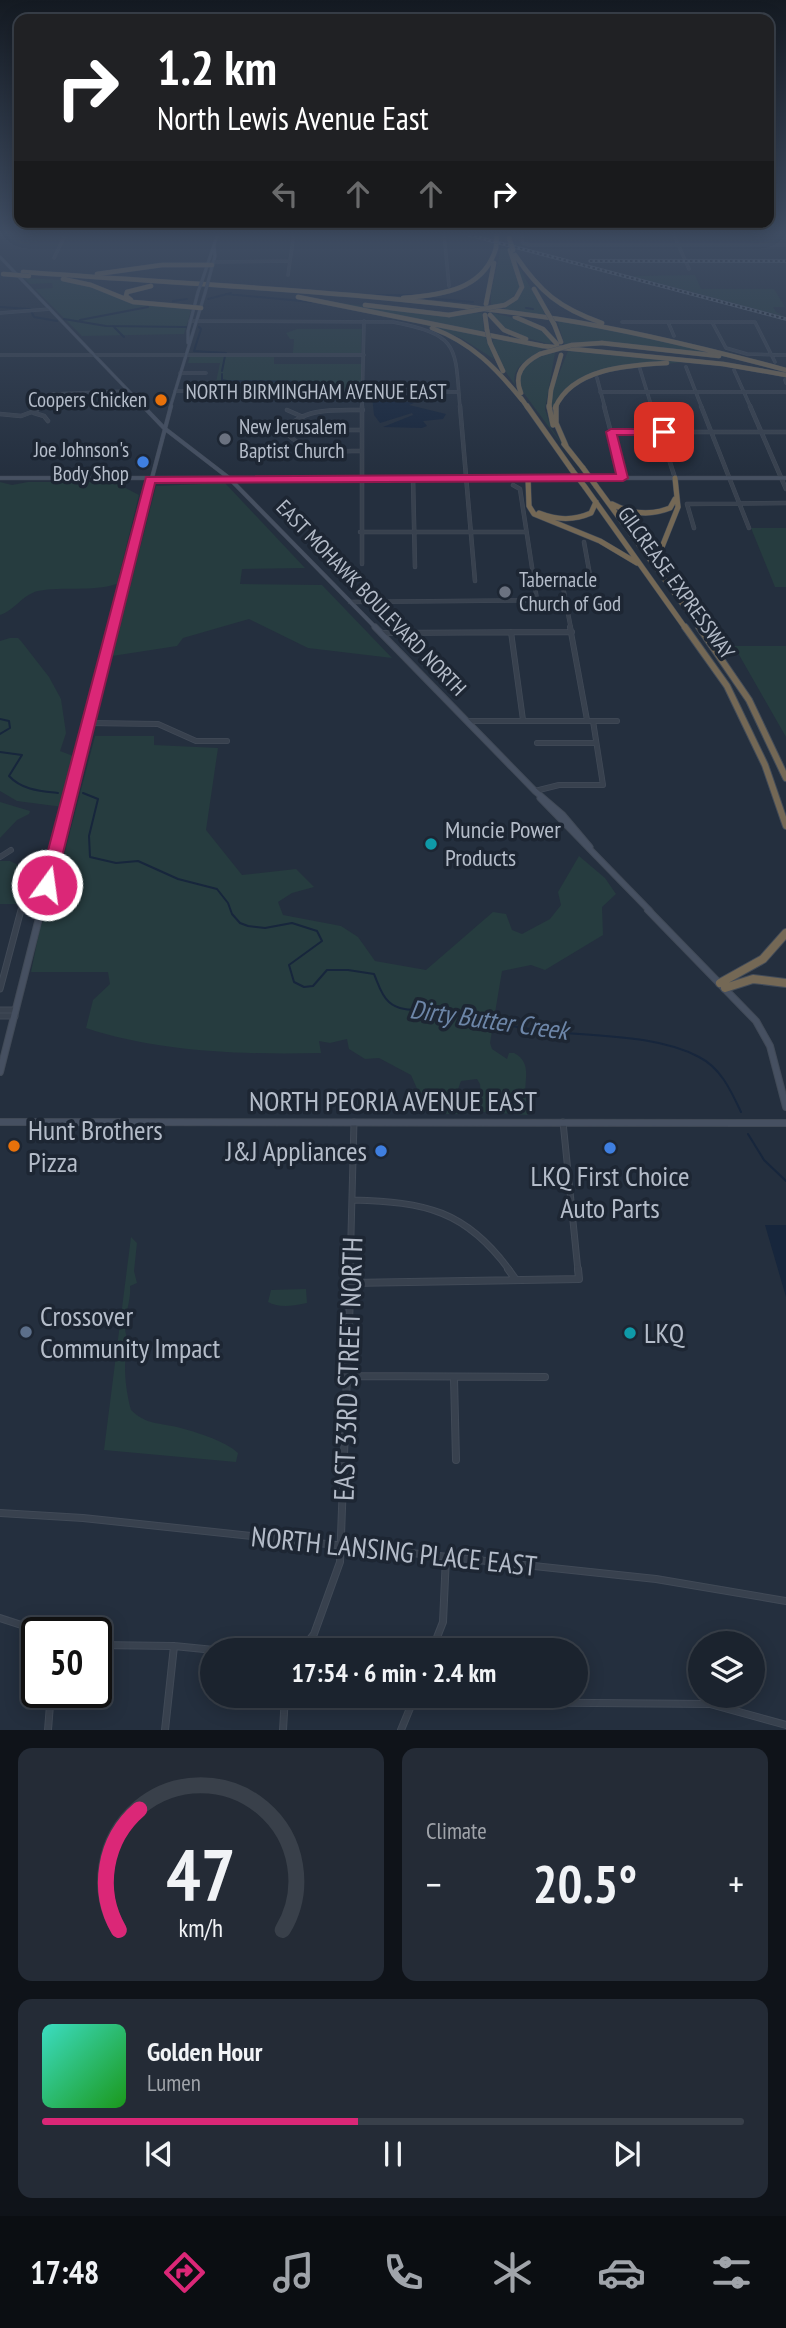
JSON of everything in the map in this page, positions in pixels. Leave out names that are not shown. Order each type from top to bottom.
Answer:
[{"type":"highway","points":[[384,314],[434,328],[473,346],[490,360],[522,400]]},
{"type":"highway","points":[[385,314],[532,344],[723,364],[786,376]]},
{"type":"highway","points":[[427,314],[463,314]]},
{"type":"highway","name":"GILCREASE EXPRESSWAY","points":[[485,314],[490,343],[502,371],[727,686],[765,765],[786,826]]},
{"type":"highway","points":[[489,314],[504,330],[530,341],[633,356]]},
{"type":"highway","points":[[498,314],[529,321],[558,341]]},
{"type":"highway","points":[[515,314],[582,323],[684,344]]},
{"type":"highway","points":[[548,314],[558,341]]},
{"type":"highway","points":[[579,314],[786,376]]},
{"type":"highway","name":"GILCREASE EXPRESSWAY","points":[[558,341],[560,357],[549,391],[548,406],[553,425],[720,655],[749,700],[786,778]]},
{"type":"highway","points":[[527,408],[516,376],[524,364],[540,354],[572,345],[602,343],[716,356],[786,376]]},
{"type":"highway","points":[[566,446],[555,419],[555,409],[562,395],[579,382],[605,371],[635,365],[674,362],[723,364]]},
{"type":"highway","points":[[528,478],[533,507],[547,516],[565,519],[582,517],[591,513],[596,502]]},
{"type":"highway","points":[[528,478],[529,506],[534,514],[607,544],[643,568]]},
{"type":"highway","points":[[607,501],[630,512],[662,512],[674,504],[675,478]]},
{"type":"highway","points":[[666,581],[660,552],[678,507],[675,478]]},
{"type":"highway","points":[[723,986],[763,959],[786,933]]},
{"type":"highway","points":[[723,986],[752,979],[786,983]]},
{"type":"main road","name":"EAST MOHAWK BOULEVARD NORTH","points":[[55,314],[164,428],[229,478],[536,791],[756,1021],[765,1035],[786,1107]]},
{"type":"main road","points":[[188,343],[192,314]]},
{"type":"main road","points":[[0,1072],[150,478],[188,343],[199,314]]},
{"type":"main road","points":[[162,437],[175,436]]},
{"type":"main road","points":[[0,478],[783,478]]},
{"type":"main road","name":"NORTH PEORIA AVENUE EAST","points":[[0,1122],[786,1123]]},
{"type":"street","points":[[190,321],[364,321],[407,324],[439,335],[455,351],[475,581]]},
{"type":"street","points":[[362,564],[360,532],[364,321]]},
{"type":"street","points":[[622,322],[755,322],[775,362]]},
{"type":"street","points":[[668,322],[674,336]]},
{"type":"street","points":[[712,322],[724,347],[747,354],[786,355]]},
{"type":"street","points":[[0,355],[364,355]]},
{"type":"street","points":[[686,367],[749,528]]},
{"type":"street","points":[[640,369],[675,478]]},
{"type":"street","points":[[734,370],[786,489]]},
{"type":"street","points":[[180,373],[206,373]]},
{"type":"street","points":[[597,378],[623,478]]},
{"type":"street","points":[[33,412],[41,398],[52,394],[128,391]]},
{"type":"street","name":"NORTH BIRMINGHAM AVENUE EAST","points":[[174,391],[457,392]]},
{"type":"street","points":[[600,391],[786,392]]},
{"type":"street","points":[[287,410],[304,417]]},
{"type":"street","points":[[362,451],[324,451],[288,437],[285,429],[290,423],[326,410],[363,410]]},
{"type":"street","points":[[0,414],[20,416],[33,412],[44,416],[48,421]]},
{"type":"street","points":[[327,430],[362,430]]},
{"type":"street","points":[[611,432],[786,432]]},
{"type":"street","points":[[282,452],[301,443]]},
{"type":"street","points":[[413,478],[415,567]]},
{"type":"street","points":[[513,485],[520,489],[537,600]]},
{"type":"street","points":[[694,528],[687,504],[786,503]]},
{"type":"street","points":[[360,532],[526,532]]},
{"type":"street","points":[[536,791],[559,785],[603,785],[564,585],[591,581],[584,542]]},
{"type":"street","points":[[351,602],[566,600]]},
{"type":"street","points":[[511,632],[523,720]]},
{"type":"street","points":[[381,633],[572,632]]},
{"type":"street","points":[[467,721],[617,721]]},
{"type":"street","points":[[88,723],[158,724],[196,741],[227,741]]},
{"type":"street","points":[[537,743],[595,743]]},
{"type":"street","points":[[0,857],[11,850]]},
{"type":"street","points":[[0,989],[21,909]]},
{"type":"street","points":[[0,1013],[16,1013]]},
{"type":"street","name":"EAST 33RD STREET NORTH","points":[[311,1638],[340,1562],[351,1283],[354,1122]]},
{"type":"street","points":[[351,1283],[579,1279],[563,1122]]},
{"type":"street","points":[[353,1200],[400,1200],[425,1204],[446,1212],[486,1240],[516,1281]]},
{"type":"street","points":[[348,1376],[545,1377]]},
{"type":"street","points":[[454,1378],[456,1460]]},
{"type":"street","name":"NORTH LANSING PLACE EAST","points":[[0,1513],[83,1518],[656,1579],[786,1601]]},
{"type":"street","points":[[437,1638],[443,1622],[446,1557]]},
{"type":"street","points":[[0,1618],[21,1625]]},
{"type":"street","points":[[112,1645],[200,1649]]},
{"type":"street","points":[[165,1730],[174,1646]]},
{"type":"street","points":[[588,1703],[710,1704],[786,1726]]},
{"type":"street","points":[[48,1730],[50,1708]]},
{"type":"street","points":[[283,1730],[284,1708]]},
{"type":"street","points":[[401,1730],[410,1708]]},
{"type":"green space","points":[[60,314],[190,314],[184,334],[82,336]]},
{"type":"green space","points":[[388,314],[482,314],[484,330],[480,333]]},
{"type":"green space","points":[[493,314],[518,319],[552,341],[550,344],[516,334],[496,320]]},
{"type":"green space","points":[[560,321],[671,341],[732,358],[649,346],[565,346],[558,323]]},
{"type":"green space","points":[[419,323],[485,336],[494,359],[461,338]]},
{"type":"green space","points":[[297,329],[362,329],[361,353],[293,353],[294,339],[290,339],[286,333]]},
{"type":"green space","points":[[495,339],[544,348],[519,367],[515,385],[503,368],[492,341]]},
{"type":"green space","points":[[568,351],[683,362],[601,372],[565,390],[551,409],[552,391]]},
{"type":"green space","points":[[555,353],[545,409],[551,428],[580,469],[520,388],[518,376],[526,367],[539,357]]},
{"type":"green space","points":[[190,356],[274,357],[274,364],[362,364],[361,390],[265,390],[266,382],[216,382],[220,363],[188,363]]},
{"type":"green space","points":[[0,482],[12,485],[28,482],[114,482],[139,495],[117,584],[97,588],[38,591],[0,615]]},
{"type":"green space","points":[[225,483],[305,568],[242,569],[240,584],[322,585],[392,658],[308,648],[249,619],[183,638],[177,646],[112,656],[156,486]]},
{"type":"green space","points":[[751,528],[786,528],[786,587],[775,587]]},
{"type":"green space","points":[[18,638],[21,641],[49,677],[61,699],[66,733],[60,751],[76,757],[63,807],[17,801],[0,791],[0,641]]},
{"type":"green space","points":[[734,646],[786,646],[786,737]]},
{"type":"green space","points":[[95,736],[154,736],[154,745],[218,748],[206,830],[242,875],[296,869],[314,887],[292,893],[278,902],[283,915],[341,926],[358,937],[375,961],[426,970],[493,912],[506,914],[512,930],[522,934],[550,919],[561,905],[558,892],[579,856],[605,878],[616,894],[602,907],[603,935],[545,970],[531,965],[502,971],[490,1043],[492,1049],[507,1059],[509,1053],[514,1053],[524,1063],[527,1102],[531,1111],[527,1115],[482,1112],[480,1084],[477,1079],[461,1081],[457,1092],[461,1114],[439,1114],[431,1100],[418,1091],[411,1075],[379,1058],[365,1059],[349,1049],[347,1039],[330,1043],[319,1041],[321,1053],[232,1052],[172,1047],[86,1028],[93,1000],[110,984],[108,972],[31,972],[40,928],[52,901]]},
{"type":"green space","points":[[0,802],[30,811],[0,838]]},
{"type":"green space","points":[[0,861],[10,861],[32,872],[48,863],[50,865],[39,900],[35,904],[0,904]]},
{"type":"green space","points":[[131,1237],[137,1243],[134,1271],[137,1283],[130,1286],[125,1323],[130,1343],[125,1376],[131,1410],[145,1420],[189,1430],[225,1444],[238,1453],[236,1462],[104,1450]]},
{"type":"green space","points":[[306,1289],[307,1303],[286,1306],[272,1304],[268,1302],[271,1290]]},
{"type":"water","points":[[372,396],[434,397],[399,401],[446,414],[443,419],[423,421],[427,426],[422,428],[383,427],[413,415],[412,413],[380,423],[374,415]]},
{"type":"water","points":[[765,1225],[786,1225],[786,1297]]},
{"type":"waterway","points":[[32,314],[34,317],[57,321]]},
{"type":"waterway","points":[[80,320],[113,314]]},
{"type":"waterway","points":[[64,319],[113,326]]},
{"type":"waterway","points":[[113,326],[186,327]]},
{"type":"waterway","points":[[113,326],[124,337]]},
{"type":"waterway","points":[[199,327],[201,329],[194,351],[226,353]]},
{"type":"waterway","points":[[222,371],[225,356]]},
{"type":"waterway","points":[[222,374],[222,380],[227,381],[313,382],[316,390]]},
{"type":"waterway","name":"Dirty Butter Creek","points":[[0,719],[9,721],[10,728],[0,734]]},
{"type":"waterway","name":"Dirty Butter Creek","points":[[0,752],[22,755],[9,776],[14,781],[32,789],[58,793]]},
{"type":"waterway","name":"Dirty Butter Creek","points":[[83,793],[98,799],[89,836],[90,857],[116,863],[138,861],[178,879],[217,889],[228,903],[232,914],[240,923],[248,926],[265,928],[292,923],[317,931],[322,941],[289,965],[294,982],[304,987],[313,986],[327,970],[374,974],[386,999],[400,1008],[441,1011],[536,1030],[641,1040],[681,1049],[713,1067],[741,1112]]},
{"type":"waterway","name":"Dirty Butter Creek","points":[[748,1134],[764,1160],[786,1181]]},
{"type":"railway","points":[[766,314],[786,319]]},
{"type":"place","name":"Coopers Chicken","points":[[161,400]]},
{"type":"place","name":"New Jerusalem Baptist Church","points":[[225,439]]},
{"type":"place","name":"Joe Johnson's Body Shop","points":[[143,462]]},
{"type":"place","name":"Tabernacle Church of God","points":[[505,592]]},
{"type":"place","name":"Muncie Power Products","points":[[431,844]]},
{"type":"place","name":"Hunt Brothers Pizza","points":[[14,1146]]},
{"type":"place","name":"LKQ First Choice Auto Parts","points":[[610,1148]]},
{"type":"place","name":"J&J Appliances","points":[[381,1151]]},
{"type":"place","name":"Crossover Community Impact","points":[[26,1332]]},
{"type":"place","name":"LKQ","points":[[630,1333]]},
{"type":"route","points":[[47,885],[150,480],[623,478],[611,432],[664,432]]}]
